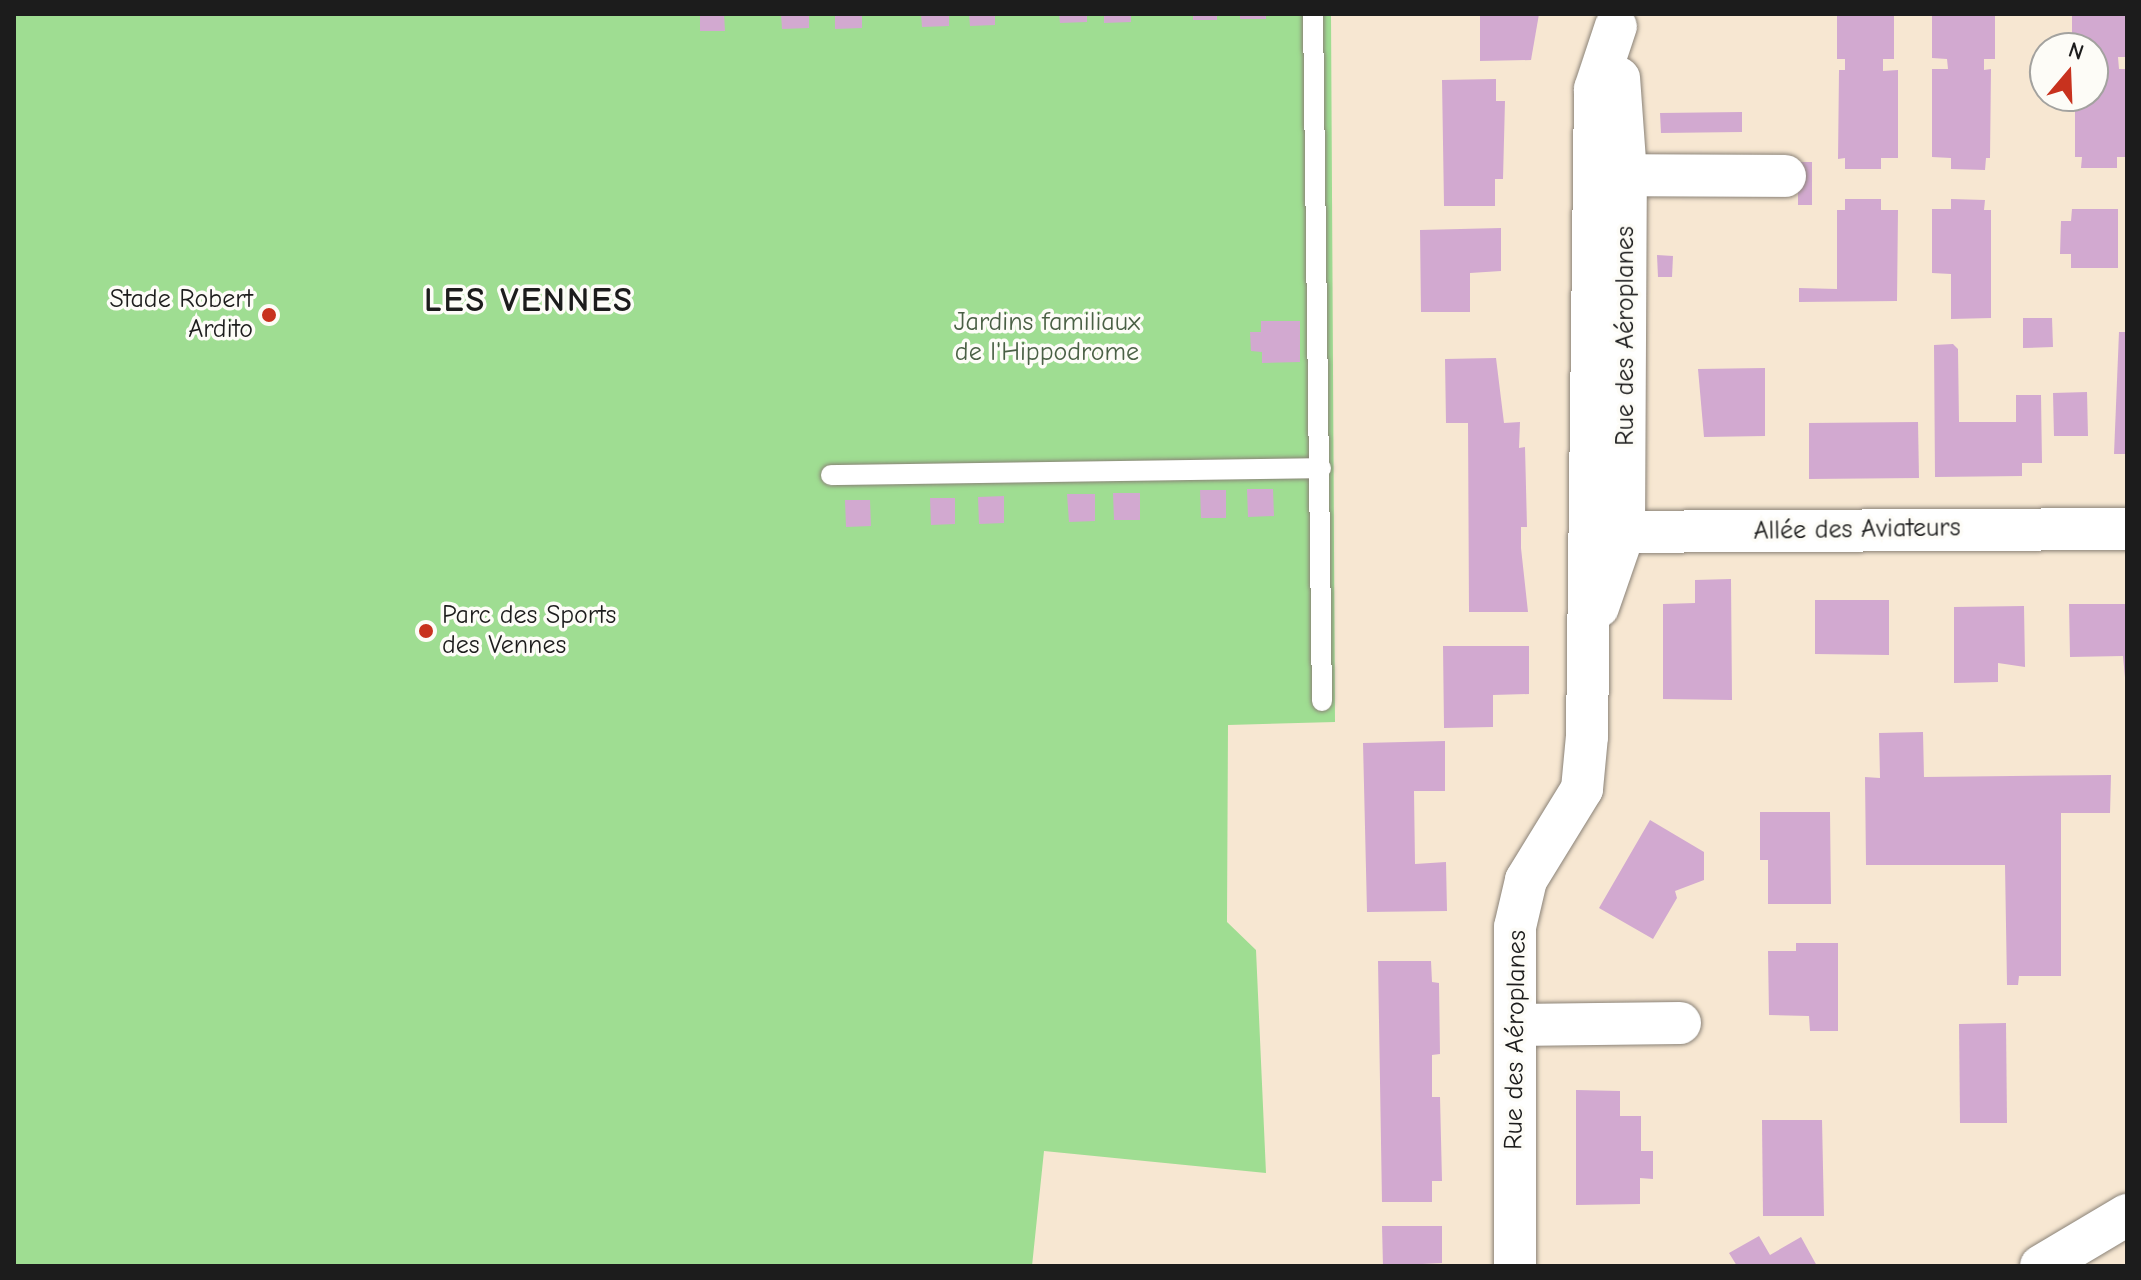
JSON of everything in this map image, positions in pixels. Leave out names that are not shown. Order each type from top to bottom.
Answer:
[{"type":"street","name":"Rue des Aéroplanes","points":[[1515,1266],[1515,927],[1526,880],[1582,789],[1587,639],[1606,532],[1610,175],[1595,89],[1616,20]]},
{"type":"street","points":[[1610,175],[1785,176]]},
{"type":"street","name":"Allée des Aviateurs","points":[[1606,532],[2127,529]]},
{"type":"street","points":[[1515,1025],[1680,1023]]},
{"type":"street","points":[[2041,1266],[2127,1215]]},
{"type":"lane","points":[[1313,14],[1322,701]]},
{"type":"lane","points":[[831,475],[1321,468]]},
{"type":"green space","name":"Parc des Sports des Vennes","points":[[14,14],[1331,14],[1335,722],[1228,725],[1227,922],[1256,950],[1266,1173],[1044,1151],[1032,1266],[14,1266]]},
{"type":"building","points":[[700,14],[724,14],[725,31],[700,31]]},
{"type":"building","points":[[781,14],[809,14],[809,28],[782,29]]},
{"type":"building","points":[[835,14],[862,14],[862,28],[835,29]]},
{"type":"building","points":[[921,14],[949,14],[949,26],[922,27]]},
{"type":"building","points":[[969,14],[995,14],[995,25],[970,26]]},
{"type":"building","points":[[1059,14],[1087,14],[1087,22],[1060,23]]},
{"type":"building","points":[[1104,14],[1131,14],[1131,22],[1104,23]]},
{"type":"building","points":[[1193,14],[1217,14],[1217,20],[1193,20]]},
{"type":"building","points":[[1240,14],[1266,14],[1266,19],[1240,19]]},
{"type":"building","points":[[1480,14],[1539,14],[1531,60],[1480,61]]},
{"type":"building","points":[[1837,15],[1894,15],[1894,59],[1883,59],[1883,71],[1898,70],[1898,158],[1881,158],[1881,169],[1845,169],[1845,158],[1838,159],[1839,70],[1845,70],[1845,59],[1837,59]]},
{"type":"building","points":[[2072,15],[2127,15],[2127,57],[2118,57],[2119,69],[2127,69],[2127,157],[2117,157],[2117,168],[2081,168],[2082,157],[2075,157],[2075,112],[2109,112],[2109,32],[2072,32]]},
{"type":"building","points":[[1932,16],[1995,16],[1995,59],[1984,59],[1984,70],[1991,69],[1990,158],[1986,158],[1985,170],[1951,169],[1951,158],[1932,157],[1932,69],[1948,69],[1947,59],[1932,58]]},
{"type":"building","points":[[1496,79],[1496,101],[1505,101],[1503,179],[1495,179],[1495,206],[1444,206],[1442,80]]},
{"type":"building","points":[[1742,112],[1742,132],[1661,133],[1660,113]]},
{"type":"building","points":[[1798,162],[1812,162],[1812,205],[1798,205]]},
{"type":"building","points":[[1845,199],[1881,199],[1881,210],[1898,210],[1897,301],[1799,302],[1799,288],[1837,289],[1837,210],[1845,210]]},
{"type":"building","points":[[1951,199],[1985,200],[1984,210],[1991,210],[1991,318],[1951,319],[1951,274],[1932,273],[1932,209],[1951,209]]},
{"type":"building","points":[[2072,209],[2118,209],[2118,268],[2071,268],[2071,254],[2060,254],[2061,221],[2071,221]]},
{"type":"building","points":[[1501,228],[1501,271],[1470,273],[1470,312],[1421,312],[1420,230]]},
{"type":"building","points":[[1657,255],[1673,256],[1672,277],[1658,277]]},
{"type":"building","points":[[2023,318],[2052,318],[2053,347],[2023,348]]},
{"type":"building","points":[[1261,321],[1300,321],[1300,362],[1262,363],[1262,352],[1251,351],[1250,332],[1261,332]]},
{"type":"building","points":[[2119,332],[2127,332],[2127,454],[2114,454]]},
{"type":"building","points":[[1953,344],[1958,349],[1959,422],[2016,422],[2016,395],[2041,395],[2042,463],[2022,463],[2022,476],[1935,477],[1934,345]]},
{"type":"building","points":[[1496,358],[1504,423],[1520,422],[1519,448],[1525,447],[1527,527],[1521,527],[1521,548],[1528,612],[1469,612],[1468,423],[1446,423],[1445,359]]},
{"type":"building","points":[[1765,368],[1765,436],[1704,437],[1698,369]]},
{"type":"building","points":[[2087,392],[2088,436],[2054,436],[2053,393]]},
{"type":"building","points":[[1918,422],[1919,478],[1809,479],[1809,423]]},
{"type":"building","points":[[1247,489],[1273,489],[1274,516],[1248,517]]},
{"type":"building","points":[[1200,490],[1226,490],[1226,518],[1201,518]]},
{"type":"building","points":[[1113,493],[1140,493],[1140,520],[1114,520]]},
{"type":"building","points":[[1067,494],[1095,494],[1095,521],[1069,522]]},
{"type":"building","points":[[1004,496],[1004,523],[979,524],[978,497]]},
{"type":"building","points":[[930,498],[955,498],[955,524],[931,525]]},
{"type":"building","points":[[845,500],[870,500],[871,526],[846,527]]},
{"type":"building","points":[[1731,579],[1732,700],[1663,699],[1663,604],[1695,603],[1695,580]]},
{"type":"building","points":[[1815,600],[1889,600],[1889,655],[1815,654]]},
{"type":"building","points":[[2069,604],[2127,604],[2127,699],[2123,656],[2070,657]]},
{"type":"building","points":[[2024,606],[2025,667],[1998,663],[1998,682],[1954,683],[1954,607]]},
{"type":"building","points":[[1443,646],[1529,646],[1529,694],[1493,695],[1493,727],[1444,728]]},
{"type":"building","points":[[1923,732],[1924,777],[2111,775],[2110,813],[2061,813],[2061,976],[2019,976],[2018,985],[2007,985],[2005,865],[1866,865],[1865,777],[1880,778],[1879,733]]},
{"type":"building","points":[[1445,741],[1445,791],[1414,791],[1415,864],[1446,862],[1447,911],[1367,912],[1363,743]]},
{"type":"building","points":[[1760,812],[1830,812],[1831,904],[1768,904],[1768,860],[1760,860]]},
{"type":"building","points":[[1650,820],[1704,852],[1704,880],[1675,891],[1677,898],[1653,939],[1599,908]]},
{"type":"building","points":[[1796,943],[1838,943],[1838,1031],[1810,1031],[1809,1016],[1769,1015],[1768,951],[1796,951]]},
{"type":"building","points":[[1378,961],[1431,961],[1432,982],[1439,983],[1440,1054],[1432,1055],[1432,1097],[1440,1097],[1442,1181],[1432,1181],[1432,1202],[1382,1202]]},
{"type":"building","points":[[2006,1023],[2007,1123],[1960,1123],[1959,1024]]},
{"type":"building","points":[[1576,1090],[1620,1091],[1620,1116],[1641,1116],[1641,1151],[1653,1151],[1653,1179],[1640,1178],[1640,1204],[1576,1205]]},
{"type":"building","points":[[1762,1120],[1822,1120],[1824,1216],[1763,1216]]},
{"type":"building","points":[[1382,1226],[1442,1226],[1442,1263],[1383,1266]]},
{"type":"building","points":[[1759,1236],[1770,1255],[1801,1237],[1817,1266],[1737,1266],[1729,1253]]},
{"type":"place","name":"Stade Robert Ardito","points":[[269,315]]},
{"type":"place","name":"Parc des Sports des Vennes","points":[[426,631]]},
{"type":"district","name":"LES VENNES","points":[[529,301]]},
{"type":"park label","name":"Jardins familiaux de l'Hippodrome","points":[[1047,338]]}]
